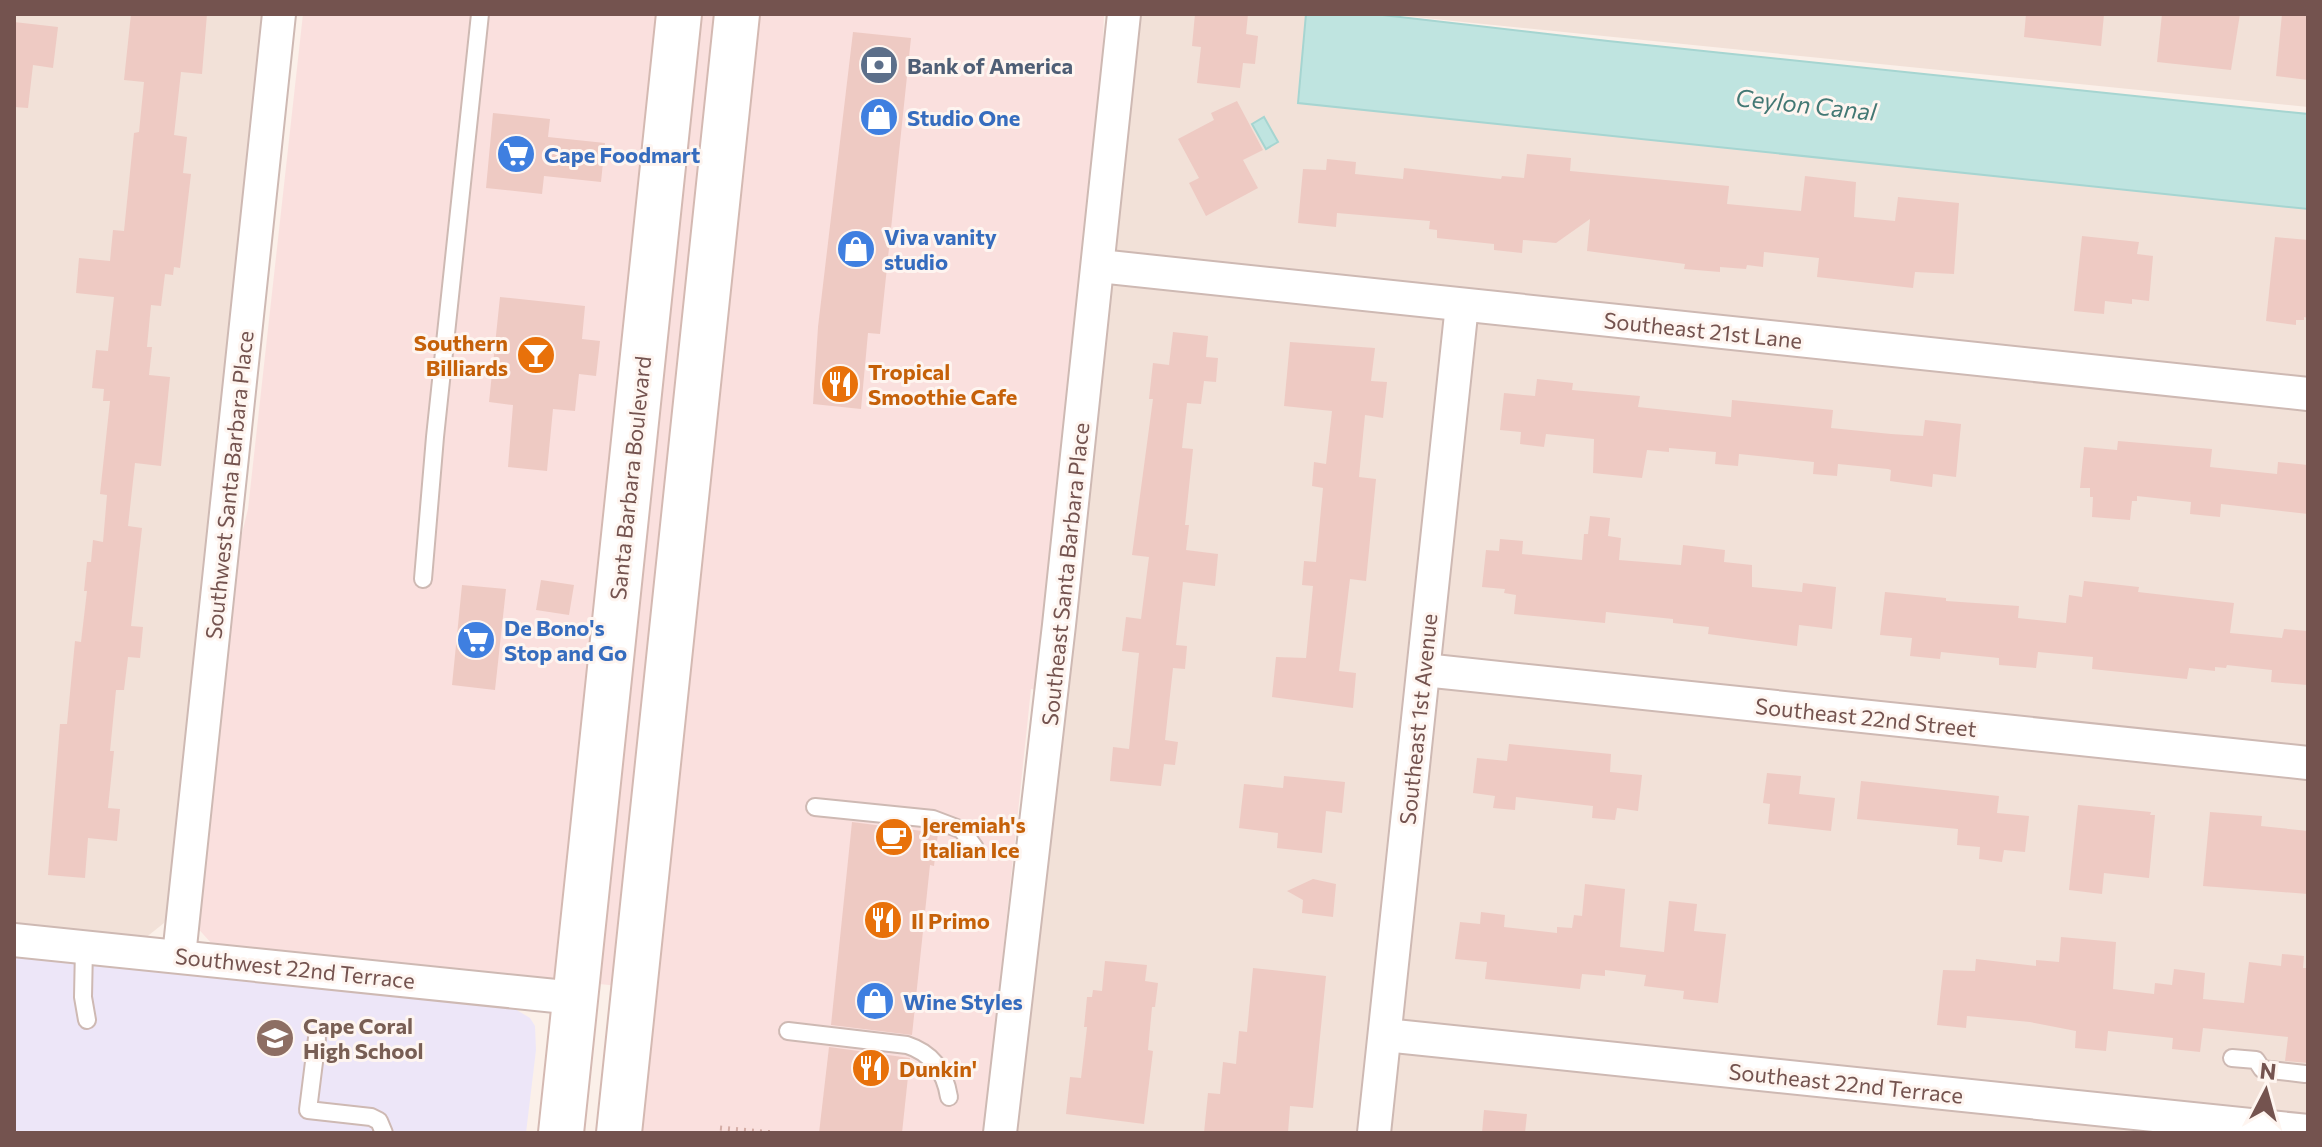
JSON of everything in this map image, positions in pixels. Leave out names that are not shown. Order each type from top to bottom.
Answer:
[{"type":"main road","name":"Santa Barbara Boulevard","points":[[561,1133],[679,14]]},
{"type":"main road","points":[[619,1133],[737,14]]},
{"type":"street","name":"Southwest Santa Barbara Place","points":[[179,956],[279,14]]},
{"type":"street","name":"Southeast Santa Barbara Place","points":[[1000,1133],[1099,266],[1124,14]]},
{"type":"street","name":"Southeast 21st Lane","points":[[1099,266],[2308,394]]},
{"type":"street","name":"Southeast 1st Avenue","points":[[1374,1133],[1462,305]]},
{"type":"street","name":"Southeast 22nd Street","points":[[1424,670],[2308,763]]},
{"type":"street","name":"Southwest 22nd Terrace","points":[[14,940],[575,998]]},
{"type":"street","name":"Southeast 22nd Terrace","points":[[1385,1035],[2308,1131]]},
{"type":"lane","points":[[423,579],[480,14]]},
{"type":"lane","points":[[815,807],[933,819],[962,830],[975,848]]},
{"type":"lane","points":[[84,947],[83,997],[87,1020]]},
{"type":"lane","points":[[788,1031],[918,1049],[927,1054],[942,1072],[949,1097]]},
{"type":"lane","points":[[317,1038],[308,1110],[371,1117],[379,1121],[384,1133]]},
{"type":"lane","points":[[2232,1058],[2256,1060],[2262,1069],[2305,1074]]},
{"type":"path","points":[[720,1128],[774,1133]]},
{"type":"shaded area","points":[[14,14],[265,14],[170,911],[164,923],[144,939],[14,926]]},
{"type":"shaded area","points":[[303,14],[1104,14],[1101,96],[1039,690],[1031,689],[984,1133],[642,1133],[657,990],[212,944],[194,924],[229,586],[248,509]]},
{"type":"shaded area","points":[[1137,14],[1306,14],[1298,103],[2308,209],[2308,1133],[1017,1133]]},
{"type":"shaded area","points":[[1384,14],[2308,14],[2308,107]]},
{"type":"shaded area","name":"Cape Coral High School","points":[[14,950],[490,1001],[515,1009],[530,1018],[535,1026],[536,1050],[526,1133],[14,1133]]},
{"type":"water","name":"Ceylon Canal","points":[[1306,14],[1374,14],[2308,114],[2308,209],[1298,103]]},
{"type":"water","points":[[1264,117],[1278,142],[1266,149],[1252,124]]},
{"type":"building","points":[[131,14],[207,14],[202,74],[181,72],[174,135],[187,137],[183,173],[191,174],[180,268],[174,267],[173,275],[165,274],[161,306],[151,305],[147,347],[152,347],[149,375],[170,377],[161,466],[135,463],[128,526],[142,528],[131,626],[143,627],[140,658],[128,657],[124,690],[116,690],[108,808],[120,809],[117,841],[88,838],[85,878],[48,875],[60,724],[67,724],[75,641],[81,642],[87,562],[91,562],[93,540],[103,542],[107,495],[100,494],[110,401],[103,401],[104,389],[92,388],[96,350],[108,351],[114,297],[76,293],[79,258],[110,261],[113,230],[124,231],[134,133],[139,132],[144,82],[124,80]]},
{"type":"building","points":[[1195,14],[1248,14],[1246,34],[1258,36],[1255,64],[1243,63],[1240,88],[1197,83],[1201,47],[1192,46]]},
{"type":"building","points":[[2026,14],[2104,14],[2101,46],[2024,37]]},
{"type":"building","points":[[2162,14],[2240,14],[2231,70],[2157,62]]},
{"type":"building","points":[[2282,14],[2308,14],[2308,80],[2276,76]]},
{"type":"building","points":[[14,22],[58,27],[53,68],[33,65],[28,108],[14,107]]},
{"type":"building","points":[[853,32],[911,38],[880,334],[868,333],[861,409],[813,404],[818,327]]},
{"type":"building","points":[[1237,101],[1263,150],[1243,160],[1258,188],[1206,216],[1189,183],[1199,178],[1178,139],[1214,120],[1211,113]]},
{"type":"building","points":[[493,113],[550,119],[548,137],[605,143],[601,182],[544,176],[542,194],[486,188]]},
{"type":"building","points":[[1527,154],[1571,158],[1570,171],[1729,186],[1727,204],[1801,211],[1805,176],[1856,182],[1854,217],[1895,221],[1898,197],[1959,203],[1954,274],[1915,272],[1913,288],[1817,277],[1819,258],[1764,252],[1763,267],[1720,267],[1720,272],[1684,269],[1685,264],[1587,251],[1590,219],[1556,243],[1523,240],[1522,253],[1494,250],[1494,244],[1437,238],[1437,230],[1429,229],[1430,221],[1337,213],[1336,227],[1298,223],[1303,169],[1326,170],[1327,159],[1356,162],[1355,174],[1403,179],[1404,168],[1501,179],[1502,176],[1524,178]]},
{"type":"building","points":[[2082,236],[2139,242],[2137,254],[2153,256],[2149,301],[2132,299],[2132,304],[2105,301],[2104,314],[2074,311]]},
{"type":"building","points":[[2275,237],[2308,240],[2308,318],[2296,320],[2296,325],[2266,321]]},
{"type":"building","points":[[500,297],[585,306],[582,339],[600,341],[596,376],[579,374],[575,411],[553,409],[547,471],[508,467],[513,405],[489,402]]},
{"type":"building","points":[[1173,332],[1208,336],[1206,357],[1218,358],[1216,382],[1204,381],[1201,404],[1187,403],[1182,448],[1193,449],[1185,525],[1189,525],[1186,550],[1218,554],[1215,586],[1183,582],[1176,645],[1187,646],[1185,669],[1173,668],[1165,740],[1178,742],[1175,765],[1164,764],[1161,786],[1110,781],[1113,747],[1129,749],[1139,653],[1122,651],[1126,617],[1141,619],[1149,557],[1132,555],[1153,399],[1149,399],[1153,363],[1169,365]]},
{"type":"building","points":[[1290,342],[1375,348],[1371,381],[1387,382],[1383,418],[1365,415],[1359,477],[1376,479],[1366,581],[1350,579],[1339,671],[1356,673],[1353,708],[1272,697],[1276,657],[1306,658],[1313,586],[1302,585],[1304,561],[1316,562],[1323,488],[1312,486],[1314,462],[1326,464],[1332,411],[1284,406]]},
{"type":"building","points":[[1537,379],[1573,383],[1572,390],[1640,396],[1638,407],[1731,417],[1732,400],[1833,410],[1831,428],[1923,436],[1925,420],[1961,424],[1956,477],[1933,474],[1932,487],[1890,481],[1891,470],[1888,469],[1838,464],[1837,476],[1813,474],[1814,462],[1739,454],[1738,466],[1715,464],[1716,452],[1669,448],[1669,452],[1647,450],[1642,478],[1593,473],[1594,439],[1546,434],[1544,447],[1520,444],[1521,432],[1500,430],[1504,393],[1535,396]]},
{"type":"building","points":[[2118,441],[2212,449],[2210,467],[2277,474],[2278,462],[2308,465],[2308,514],[2221,504],[2220,517],[2190,514],[2191,502],[2137,496],[2137,501],[2132,501],[2130,520],[2092,517],[2090,488],[2080,488],[2084,447],[2117,450]]},
{"type":"building","points":[[1590,516],[1610,518],[1608,536],[1621,538],[1619,560],[1681,565],[1683,545],[1725,550],[1724,562],[1752,565],[1752,587],[1802,592],[1803,583],[1836,587],[1832,629],[1799,625],[1797,646],[1708,634],[1709,627],[1673,623],[1673,619],[1606,612],[1605,623],[1514,614],[1516,595],[1504,593],[1505,589],[1482,587],[1486,550],[1499,551],[1500,539],[1523,541],[1522,554],[1582,560],[1584,534],[1588,534]]},
{"type":"building","points":[[541,580],[574,585],[569,615],[536,610]]},
{"type":"building","points":[[2084,581],[2139,587],[2138,592],[2234,603],[2230,633],[2282,638],[2284,629],[2308,631],[2308,685],[2271,682],[2272,670],[2227,665],[2226,668],[2215,667],[2215,671],[2189,668],[2187,679],[2092,669],[2093,657],[2038,652],[2036,668],[1999,665],[1999,658],[1941,652],[1940,659],[1910,656],[1912,638],[1880,635],[1885,592],[1946,598],[1946,601],[2019,606],[2018,618],[2066,623],[2069,595],[2082,597]]},
{"type":"building","points":[[462,585],[506,589],[495,690],[452,685]]},
{"type":"building","points":[[1509,744],[1611,754],[1610,772],[1642,775],[1638,811],[1617,808],[1615,820],[1592,818],[1593,806],[1516,797],[1515,810],[1493,808],[1495,796],[1473,793],[1477,758],[1507,761]]},
{"type":"building","points":[[1767,773],[1801,776],[1799,794],[1835,798],[1831,831],[1768,824],[1770,804],[1763,803]]},
{"type":"building","points":[[1284,776],[1345,782],[1342,813],[1326,811],[1322,853],[1277,848],[1278,833],[1239,828],[1244,784],[1283,788]]},
{"type":"building","points":[[1861,781],[1999,796],[1997,813],[2029,816],[2025,852],[2004,850],[2002,862],[1979,859],[1980,847],[1957,845],[1958,829],[1857,819]]},
{"type":"building","points":[[2078,805],[2151,812],[2150,815],[2155,815],[2149,878],[2104,873],[2102,894],[2069,890]]},
{"type":"building","points":[[2210,812],[2262,816],[2261,826],[2308,831],[2308,894],[2203,886]]},
{"type":"building","points":[[852,822],[938,833],[934,866],[930,865],[912,1035],[831,1025]]},
{"type":"building","points":[[1313,879],[1336,884],[1333,917],[1302,913],[1303,900],[1287,891]]},
{"type":"building","points":[[1585,884],[1625,889],[1620,947],[1664,952],[1669,901],[1697,904],[1694,931],[1726,934],[1718,1003],[1683,999],[1684,991],[1644,986],[1646,975],[1605,970],[1605,976],[1582,974],[1580,989],[1485,979],[1487,962],[1455,959],[1460,922],[1480,924],[1481,912],[1505,915],[1504,927],[1557,933],[1557,927],[1572,928],[1574,915],[1582,916]]},
{"type":"building","points":[[2061,937],[2116,942],[2113,989],[2154,994],[2155,983],[2172,985],[2174,969],[2205,973],[2203,999],[2244,1003],[2249,962],[2281,966],[2282,954],[2304,956],[2303,968],[2308,968],[2308,1063],[2285,1061],[2288,1037],[2203,1028],[2200,1052],[2172,1049],[2173,1038],[2108,1031],[2106,1051],[2075,1048],[2076,1031],[2030,1022],[1967,1016],[1966,1028],[1937,1025],[1943,970],[1975,971],[1976,959],[2036,966],[2036,960],[2059,962]]},
{"type":"building","points":[[1105,961],[1147,965],[1145,981],[1158,983],[1155,1007],[1152,1007],[1148,1050],[1153,1051],[1144,1124],[1066,1114],[1070,1077],[1081,1078],[1087,997],[1092,997],[1093,990],[1102,991]]},
{"type":"building","points":[[1253,968],[1326,976],[1313,1108],[1290,1106],[1288,1133],[1204,1133],[1208,1093],[1220,1094],[1223,1062],[1236,1064],[1239,1031],[1247,1032]]},
{"type":"building","points":[[829,1047],[910,1058],[902,1133],[819,1133]]},
{"type":"building","points":[[1484,1110],[1527,1114],[1525,1133],[1482,1133]]},
{"type":"place","name":"Bank of America","points":[[879,65]]},
{"type":"place","name":"Studio One","points":[[879,117]]},
{"type":"place","name":"Cape Foodmart","points":[[516,154]]},
{"type":"place","name":"Viva vanity studio","points":[[856,249]]},
{"type":"place","name":"Southern Billiards","points":[[536,355]]},
{"type":"place","name":"Tropical Smoothie Cafe","points":[[840,384]]},
{"type":"place","name":"De Bono's Stop and Go","points":[[476,640]]},
{"type":"place","name":"Jeremiah's Italian Ice","points":[[894,837]]},
{"type":"place","name":"Il Primo","points":[[883,920]]},
{"type":"place","name":"Wine Styles","points":[[875,1001]]},
{"type":"place","name":"Cape Coral High School","points":[[275,1038]]},
{"type":"place","name":"Dunkin'","points":[[871,1068]]}]
